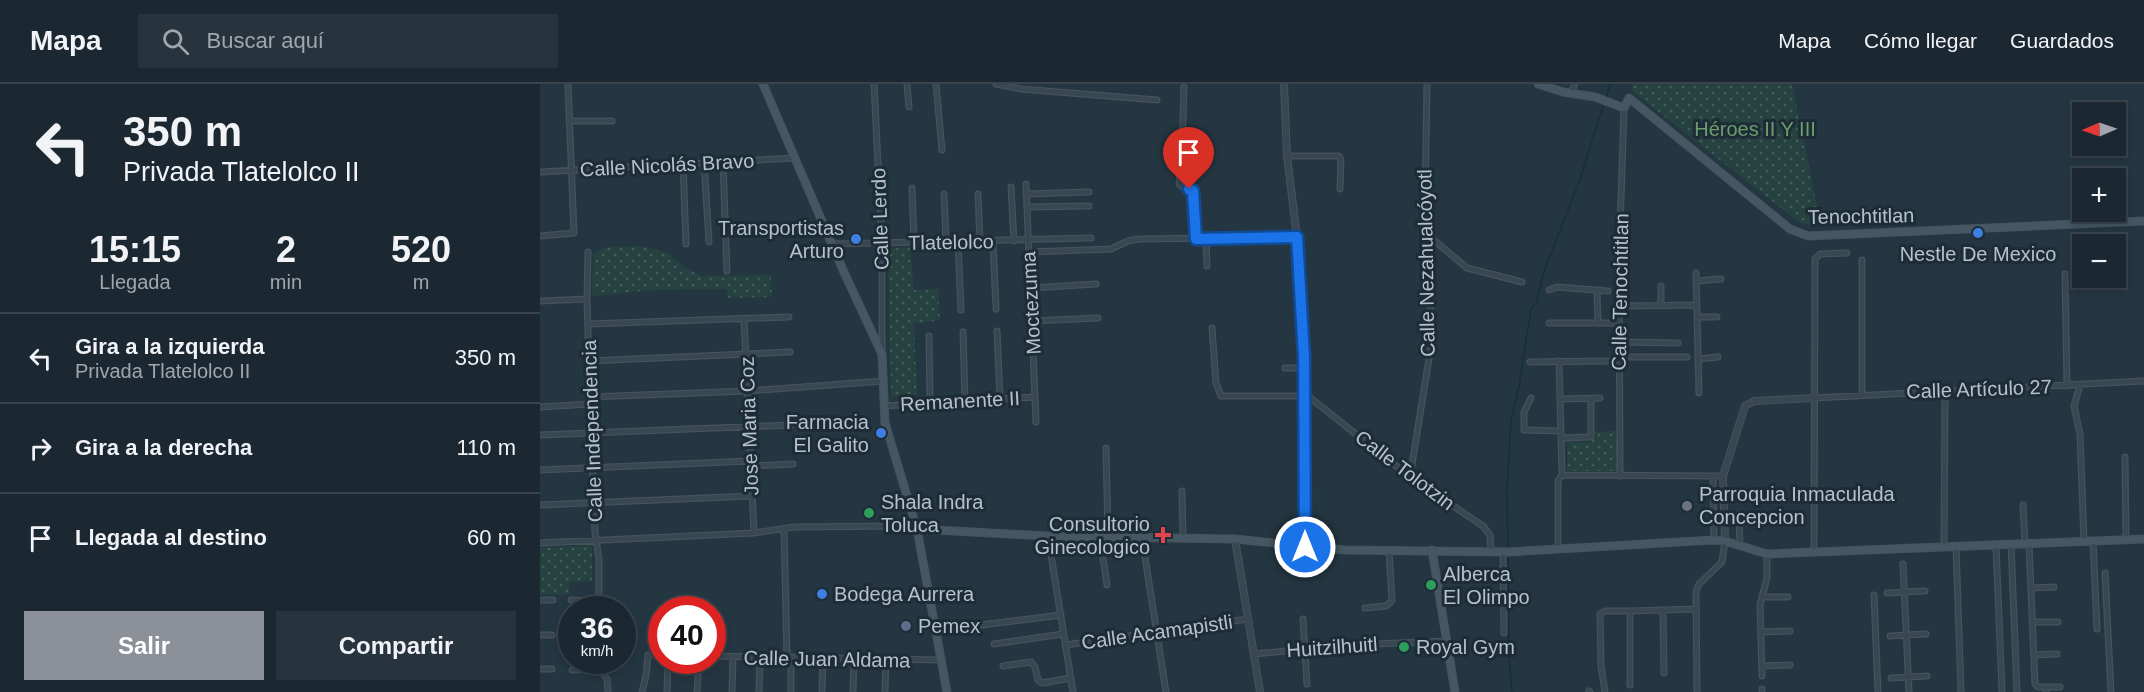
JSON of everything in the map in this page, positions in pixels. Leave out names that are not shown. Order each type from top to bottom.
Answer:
[{"type":"main road","points":[[763,84],[831,244],[882,354],[884,406],[888,435],[917,529],[946,692]]},
{"type":"main road","name":"Tenochtitlan","points":[[1538,84],[1608,101],[1627,103],[1790,229],[1809,236],[2144,221]]},
{"type":"main road","points":[[917,529],[1048,536],[1235,539],[1336,550],[1491,552],[1714,540],[1725,541],[1767,554],[2144,539]]},
{"type":"main road","points":[[1432,550],[1455,692]]},
{"type":"street","points":[[540,236],[569,235],[574,232],[568,84]]},
{"type":"street","name":"Calle Lerdo","points":[[874,84],[882,243],[882,354]]},
{"type":"street","points":[[907,84],[909,107]]},
{"type":"street","points":[[936,84],[942,150]]},
{"type":"street","points":[[996,84],[1021,89],[1157,100]]},
{"type":"street","points":[[1284,84],[1287,156],[1297,237],[1305,368],[1305,547]]},
{"type":"street","name":"Calle Nezahualcóyotl","points":[[1410,477],[1431,346],[1429,236],[1424,197],[1427,84]]},
{"type":"street","points":[[1571,93],[1575,84]]},
{"type":"street","points":[[1184,87],[1179,184],[1193,191],[1196,239]]},
{"type":"street","name":"Calle Tenochtitlan","points":[[1620,476],[1619,306],[1627,103]]},
{"type":"street","points":[[569,121],[612,121]]},
{"type":"street","points":[[1287,156],[1339,156],[1341,160],[1340,189]]},
{"type":"street","name":"Calle Nicolás Bravo","points":[[540,172],[794,158]]},
{"type":"street","points":[[723,161],[728,271]]},
{"type":"street","points":[[704,162],[709,242]]},
{"type":"street","points":[[683,164],[686,244]]},
{"type":"street","name":"Moctezuma","points":[[1026,184],[1036,422]]},
{"type":"street","points":[[1011,187],[1014,241]]},
{"type":"street","points":[[912,188],[915,243]]},
{"type":"street","points":[[1026,194],[1089,192]]},
{"type":"street","points":[[944,194],[946,242]]},
{"type":"street","points":[[978,194],[980,242]]},
{"type":"street","points":[[1027,207],[1089,206]]},
{"type":"street","points":[[1429,236],[1467,268],[1522,282]]},
{"type":"street","points":[[1029,252],[1111,249],[1128,241],[1139,239],[1297,237]]},
{"type":"street","name":"Tlatelolco","points":[[831,244],[1091,238]]},
{"type":"street","points":[[1206,239],[1207,266]]},
{"type":"street","points":[[958,242],[961,310]]},
{"type":"street","points":[[993,242],[996,309]]},
{"type":"street","name":"Calle Independencia","points":[[588,252],[587,299],[592,468],[599,559],[599,596]]},
{"type":"street","points":[[1814,553],[1815,259],[1820,254],[1847,253]]},
{"type":"street","points":[[1862,260],[1862,394]]},
{"type":"street","points":[[1696,273],[1699,393]]},
{"type":"street","points":[[2065,274],[2067,386]]},
{"type":"street","points":[[1696,280],[1721,279]]},
{"type":"street","points":[[1031,288],[1096,284]]},
{"type":"street","points":[[1661,286],[1661,305]]},
{"type":"street","points":[[1549,290],[1557,287],[1608,291]]},
{"type":"street","points":[[1597,290],[1598,323]]},
{"type":"street","points":[[540,301],[587,299]]},
{"type":"street","points":[[1619,306],[1697,305]]},
{"type":"street","points":[[588,324],[789,317]]},
{"type":"street","points":[[1697,317],[1717,317]]},
{"type":"street","points":[[1032,321],[1098,318]]},
{"type":"street","name":"Jose Maria Coz","points":[[744,319],[754,533]]},
{"type":"street","points":[[1549,323],[1619,322]]},
{"type":"street","points":[[1212,328],[1216,383],[1221,396],[1305,396]]},
{"type":"street","points":[[997,331],[1000,399]]},
{"type":"street","points":[[963,333],[965,402]]},
{"type":"street","points":[[929,336],[930,403]]},
{"type":"street","points":[[1619,342],[1678,343]]},
{"type":"street","points":[[589,361],[790,352]]},
{"type":"street","points":[[1619,357],[1687,357]]},
{"type":"street","points":[[1698,358],[1718,357]]},
{"type":"street","points":[[1558,549],[1558,481],[1562,475],[1559,361]]},
{"type":"street","points":[[1530,362],[1608,361]]},
{"type":"street","points":[[1285,368],[1305,368]]},
{"type":"street","points":[[590,397],[747,391],[883,381]]},
{"type":"street","name":"Calle Artículo 27","points":[[1723,476],[1732,453],[1743,410],[1749,402],[1862,394],[2144,381]]},
{"type":"street","points":[[2080,385],[2074,406],[2080,434],[2084,541]]},
{"type":"street","points":[[1944,546],[1945,391]]},
{"type":"street","name":"Calle Tolotzin","points":[[1305,396],[1343,422],[1410,477],[1483,526],[1490,535],[1491,552]]},
{"type":"street","name":"Remanente II","points":[[884,406],[1035,397]]},
{"type":"street","points":[[1531,398],[1524,412],[1524,430],[1562,431]]},
{"type":"street","points":[[1562,438],[1591,437],[1591,398]]},
{"type":"street","points":[[1561,399],[1600,398]]},
{"type":"street","points":[[540,407],[590,404]]},
{"type":"street","points":[[540,435],[791,425]]},
{"type":"street","points":[[1106,448],[1104,537],[1107,585]]},
{"type":"street","points":[[2125,457],[2126,539]]},
{"type":"street","points":[[540,470],[793,464]]},
{"type":"street","points":[[1562,475],[1723,476],[1725,541],[1722,562],[1696,587],[1697,692]]},
{"type":"street","points":[[1713,476],[1714,540]]},
{"type":"street","points":[[1182,491],[1183,538]]},
{"type":"street","points":[[540,506],[752,496]]},
{"type":"street","points":[[2023,505],[2031,588],[2035,684],[2046,690],[2060,687]]},
{"type":"street","points":[[1739,514],[1740,546]]},
{"type":"street","points":[[540,543],[754,533],[794,527],[903,526],[917,529]]},
{"type":"street","points":[[784,529],[790,692]]},
{"type":"street","points":[[1048,536],[1073,692]]},
{"type":"street","points":[[1142,537],[1166,692]]},
{"type":"street","points":[[1235,539],[1260,692]]},
{"type":"street","points":[[2093,540],[2097,629]]},
{"type":"street","points":[[1996,544],[2002,692]]},
{"type":"street","points":[[2012,544],[2017,692]]},
{"type":"street","points":[[1956,546],[1961,692]]},
{"type":"street","points":[[1365,608],[1386,606],[1392,601],[1389,550]]},
{"type":"street","points":[[1504,633],[1506,552]]},
{"type":"street","points":[[1762,676],[1762,597],[1767,578],[1767,554]]},
{"type":"street","points":[[1903,564],[1909,692]]},
{"type":"street","points":[[2105,573],[2111,692]]},
{"type":"street","points":[[2031,588],[2054,587]]},
{"type":"street","points":[[1887,593],[1925,591]]},
{"type":"street","points":[[1874,595],[1878,692]]},
{"type":"street","points":[[1762,597],[1788,597]]},
{"type":"street","points":[[540,600],[553,600]]},
{"type":"street","points":[[1605,692],[1601,666],[1600,614],[1605,611],[1695,609]]},
{"type":"street","points":[[1663,610],[1664,672]]},
{"type":"street","points":[[1630,685],[1631,612]]},
{"type":"street","points":[[981,625],[1061,615]]},
{"type":"street","name":"Calle Acamapistli","points":[[1065,645],[1248,619]]},
{"type":"street","points":[[1303,619],[1307,684]]},
{"type":"street","points":[[2032,622],[2058,622]]},
{"type":"street","points":[[1761,632],[1790,631]]},
{"type":"street","points":[[540,634],[552,634]]},
{"type":"street","points":[[994,644],[1063,634]]},
{"type":"street","points":[[1890,636],[1926,634]]},
{"type":"street","name":"Huitzilhuitl","points":[[1254,654],[1446,641]]},
{"type":"street","points":[[2034,655],[2057,654]]},
{"type":"street","points":[[642,692],[648,655]]},
{"type":"street","name":"Calle Juan Aldama","points":[[726,657],[942,660]]},
{"type":"street","points":[[732,692],[733,657]]},
{"type":"street","points":[[759,692],[760,658]]},
{"type":"street","points":[[822,692],[823,658]]},
{"type":"street","points":[[853,692],[854,660]]},
{"type":"street","points":[[885,692],[886,660]]},
{"type":"street","points":[[1003,666],[1031,662],[1035,667],[1038,680],[1042,683],[1071,678]]},
{"type":"street","points":[[1762,666],[1790,665]]},
{"type":"street","points":[[540,669],[552,669]]},
{"type":"street","points":[[604,674],[608,692]]},
{"type":"street","points":[[667,692],[668,674]]},
{"type":"street","points":[[697,692],[698,674]]},
{"type":"street","points":[[1891,678],[1927,676]]},
{"type":"green space","name":"Héroes II Y III","points":[[1633,84],[1792,84],[1821,226],[1800,223],[1632,91]]},
{"type":"green space","points":[[640,246],[666,252],[683,266],[701,276],[771,275],[772,297],[728,298],[727,289],[653,290],[592,296],[593,253],[607,247]]},
{"type":"green space","points":[[910,247],[914,290],[938,289],[940,320],[914,324],[917,395],[891,397],[888,249]]},
{"type":"green space","points":[[1617,431],[1617,471],[1567,471],[1567,442],[1591,442],[1595,438],[1595,432]]},
{"type":"green space","points":[[592,545],[592,581],[569,582],[569,594],[540,595],[540,548]]},
{"type":"waterway","points":[[1606,98],[1610,84]]},
{"type":"waterway","points":[[1508,550],[1507,491],[1511,420],[1519,386],[1531,309],[1536,303],[1544,271],[1579,182],[1604,103]]},
{"type":"waterway","points":[[1508,555],[1509,654],[1512,692]]},
{"type":"place","name":"Nestle De Mexico","points":[[1978,233]]},
{"type":"place","name":"Transportistas Arturo","points":[[856,239]]},
{"type":"place","name":"Farmacia El Galito","points":[[881,433]]},
{"type":"place","name":"Parroquia Inmaculada Concepcion","points":[[1687,506]]},
{"type":"place","name":"Shala Indra Toluca","points":[[869,513]]},
{"type":"place","name":"Consultorio Ginecologico","points":[[1163,535]]},
{"type":"place","name":"Alberca El Olimpo","points":[[1431,585]]},
{"type":"place","name":"Bodega Aurrera","points":[[822,594]]},
{"type":"place","name":"Pemex","points":[[906,626]]},
{"type":"place","name":"Royal Gym","points":[[1404,647]]},
{"type":"route","points":[[1189,189],[1193,191],[1196,239],[1297,237],[1304,356],[1305,547]]}]
